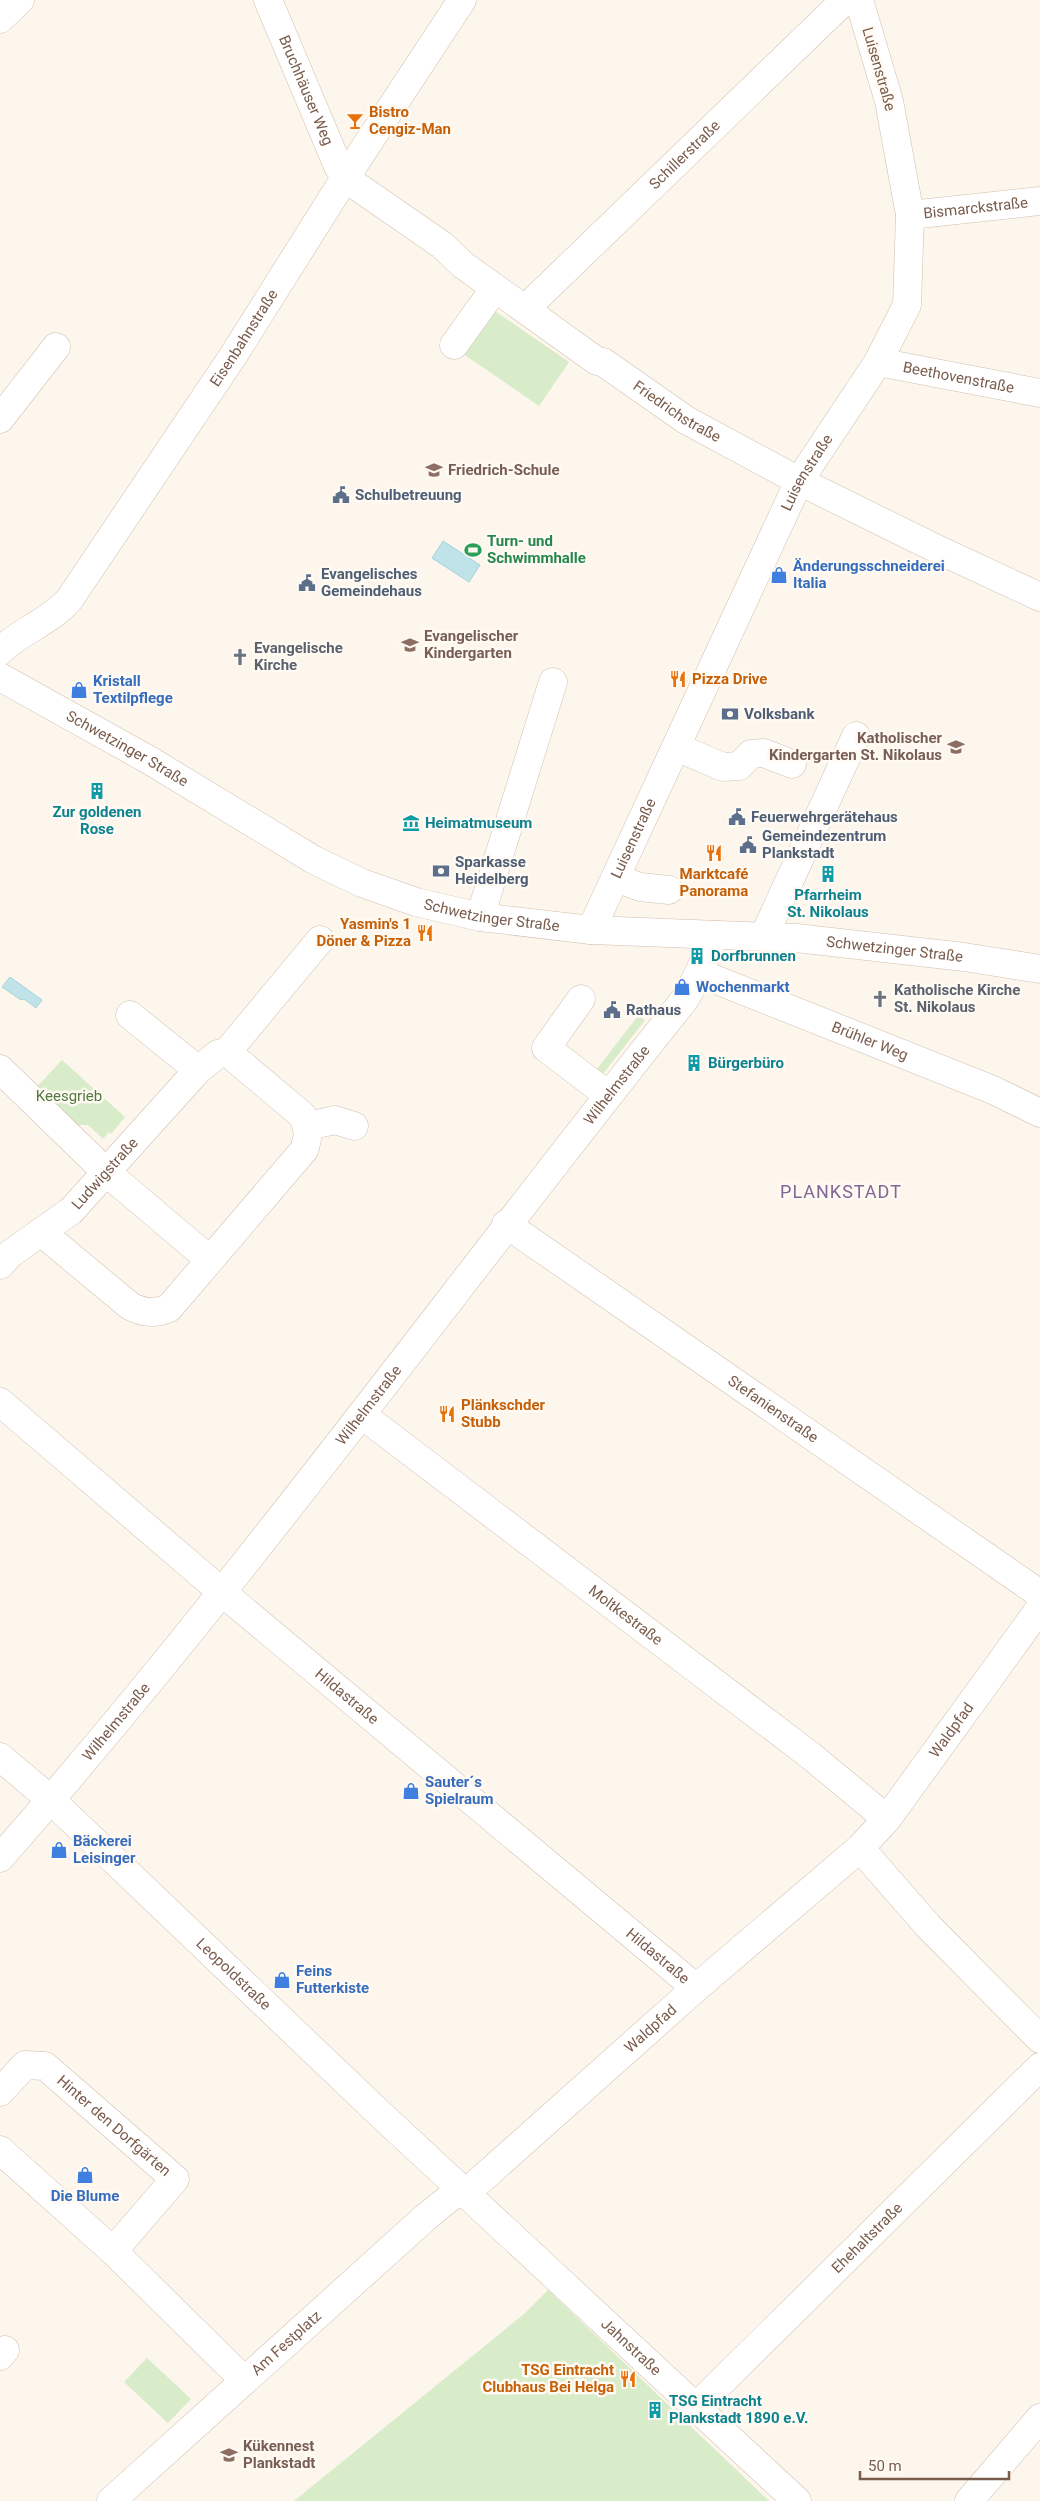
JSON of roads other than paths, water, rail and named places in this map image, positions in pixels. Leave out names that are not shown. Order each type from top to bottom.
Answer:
[{"type":"street","points":[[0,19],[20,0]]},
{"type":"street","name":"Bruchhäuser Weg","points":[[268,0],[338,166],[345,178]]},
{"type":"street","name":"Eisenbahnstraße","points":[[0,651],[13,639],[58,613],[69,600],[233,356],[345,178],[462,0]]},
{"type":"street","name":"Schillerstraße","points":[[526,309],[845,0]]},
{"type":"street","name":"Luisenstraße","points":[[591,930],[616,878],[658,771],[676,747],[799,481],[878,362],[908,305],[910,215],[890,101],[859,0]]},
{"type":"street","name":"Friedrichstraße","points":[[345,178],[442,245],[463,265],[587,354],[603,362],[686,420],[799,481],[1040,597]]},
{"type":"street","name":"Bismarckstraße","points":[[910,215],[1040,201]]},
{"type":"street","points":[[454,345],[495,288]]},
{"type":"street","points":[[0,419],[56,347]]},
{"type":"street","name":"Beethovenstraße","points":[[878,362],[1040,392]]},
{"type":"street","name":"Schwetzinger Straße","points":[[0,677],[149,760],[218,790],[282,843],[362,883],[416,902],[480,917],[591,930],[764,936],[842,942],[1040,969]]},
{"type":"street","points":[[480,917],[553,682]]},
{"type":"street","points":[[764,936],[856,736]]},
{"type":"street","points":[[676,747],[723,767],[739,766],[751,754],[764,753],[792,764]]},
{"type":"street","points":[[616,878],[640,887],[669,890]]},
{"type":"street","name":"Wilhelmstraße","points":[[0,1858],[51,1800],[223,1593],[362,1415],[506,1224],[685,999],[699,973],[714,935]]},
{"type":"street","name":"Ludwigstraße","points":[[0,1265],[10,1254],[70,1211],[198,1070],[218,1054],[227,1052],[320,940]]},
{"type":"street","name":"Brühler Weg","points":[[699,973],[992,1090],[1040,1113]]},
{"type":"street","points":[[581,998],[546,1048],[608,1095]]},
{"type":"street","points":[[130,1015],[198,1070]]},
{"type":"street","points":[[42,1232],[130,1306],[139,1311],[150,1312],[169,1308],[304,1150],[308,1138],[308,1126],[302,1115],[227,1052]]},
{"type":"street","points":[[0,1069],[106,1172],[210,1260]]},
{"type":"street","points":[[308,1126],[334,1120],[354,1126]]},
{"type":"street","name":"Stefanienstraße","points":[[506,1224],[1040,1594]]},
{"type":"street","name":"Hildastraße","points":[[0,1402],[223,1593],[696,1988]]},
{"type":"street","name":"Moltkestraße","points":[[362,1415],[811,1756],[887,1819]]},
{"type":"street","name":"Waldpfad","points":[[467,2192],[696,1988],[860,1848],[887,1819],[1040,1608]]},
{"type":"street","name":"Leopoldstraße","points":[[0,1757],[51,1800],[378,2112],[467,2192]]},
{"type":"street","points":[[860,1848],[929,1927],[1040,2040]]},
{"type":"street","name":"Hinter den Dorfgärten","points":[[0,2092],[25,2066],[45,2066],[175,2179],[113,2251]]},
{"type":"street","name":"Ehehaltstraße","points":[[695,2408],[1040,2066]]},
{"type":"street","points":[[0,2150],[113,2251],[244,2380]]},
{"type":"street","name":"Am Festplatz","points":[[112,2501],[426,2217],[453,2196],[467,2192]]},
{"type":"street","name":"Jahnstraße","points":[[467,2192],[695,2408],[797,2501]]},
{"type":"street","points":[[969,2501],[1040,2418]]},
{"type":"water","points":[[443,541],[480,565],[469,582],[432,558]]},
{"type":"water","points":[[10,977],[42,1000],[36,1008],[2,987]]},
{"type":"place","name":"Bistro Cengiz-Man","points":[[355,121]]},
{"type":"place","name":"Friedrich-Schule","points":[[434,470]]},
{"type":"place","name":"Schulbetreuung","points":[[341,495]]},
{"type":"place","name":"Turn- und Schwimmhalle","points":[[473,550]]},
{"type":"place","name":"Änderungsschneiderei Italia","points":[[779,575]]},
{"type":"place","name":"Evangelisches Gemeindehaus","points":[[307,583]]},
{"type":"place","name":"Evangelischer Kindergarten","points":[[410,645]]},
{"type":"place","name":"Evangelische Kirche","points":[[240,657]]},
{"type":"place","name":"Pizza Drive","points":[[678,679]]},
{"type":"place","name":"Kristall Textilpflege","points":[[79,690]]},
{"type":"place","name":"Volksbank","points":[[730,714]]},
{"type":"place","name":"Katholischer Kindergarten St. Nikolaus","points":[[956,747]]},
{"type":"place","name":"Zur goldenen Rose","points":[[97,791]]},
{"type":"place","name":"Feuerwehrgerätehaus","points":[[737,817]]},
{"type":"place","name":"Heimatmuseum","points":[[411,823]]},
{"type":"place","name":"Gemeindezentrum Plankstadt","points":[[748,845]]},
{"type":"place","name":"Marktcafé Panorama","points":[[714,853]]},
{"type":"place","name":"Sparkasse Heidelberg","points":[[441,871]]},
{"type":"place","name":"Pfarrheim St. Nikolaus","points":[[828,874]]},
{"type":"place","name":"Yasmin's 1 Döner & Pizza","points":[[425,933]]},
{"type":"place","name":"Dorfbrunnen","points":[[697,956]]},
{"type":"place","name":"Wochenmarkt","points":[[682,987]]},
{"type":"place","name":"Katholische Kirche St. Nikolaus","points":[[880,999]]},
{"type":"place","name":"Rathaus","points":[[612,1010]]},
{"type":"place","name":"Bürgerbüro","points":[[694,1063]]},
{"type":"place","name":"Plänkschder Stubb","points":[[447,1414]]},
{"type":"place","name":"Sauter´s Spielraum","points":[[411,1791]]},
{"type":"place","name":"Bäckerei Leisinger","points":[[59,1850]]},
{"type":"place","name":"Feins Futterkiste","points":[[282,1980]]},
{"type":"place","name":"Die Blume","points":[[85,2175]]},
{"type":"place","name":"TSG Eintracht Clubhaus Bei Helga","points":[[628,2379]]},
{"type":"place","name":"TSG Eintracht Plankstadt 1890 e.V.","points":[[655,2410]]},
{"type":"place","name":"Kükennest Plankstadt","points":[[229,2455]]},
{"type":"district","name":"PLANKSTADT","points":[[841,1192]]},
{"type":"park label","name":"Keesgrieb","points":[[69,1096]]}]
